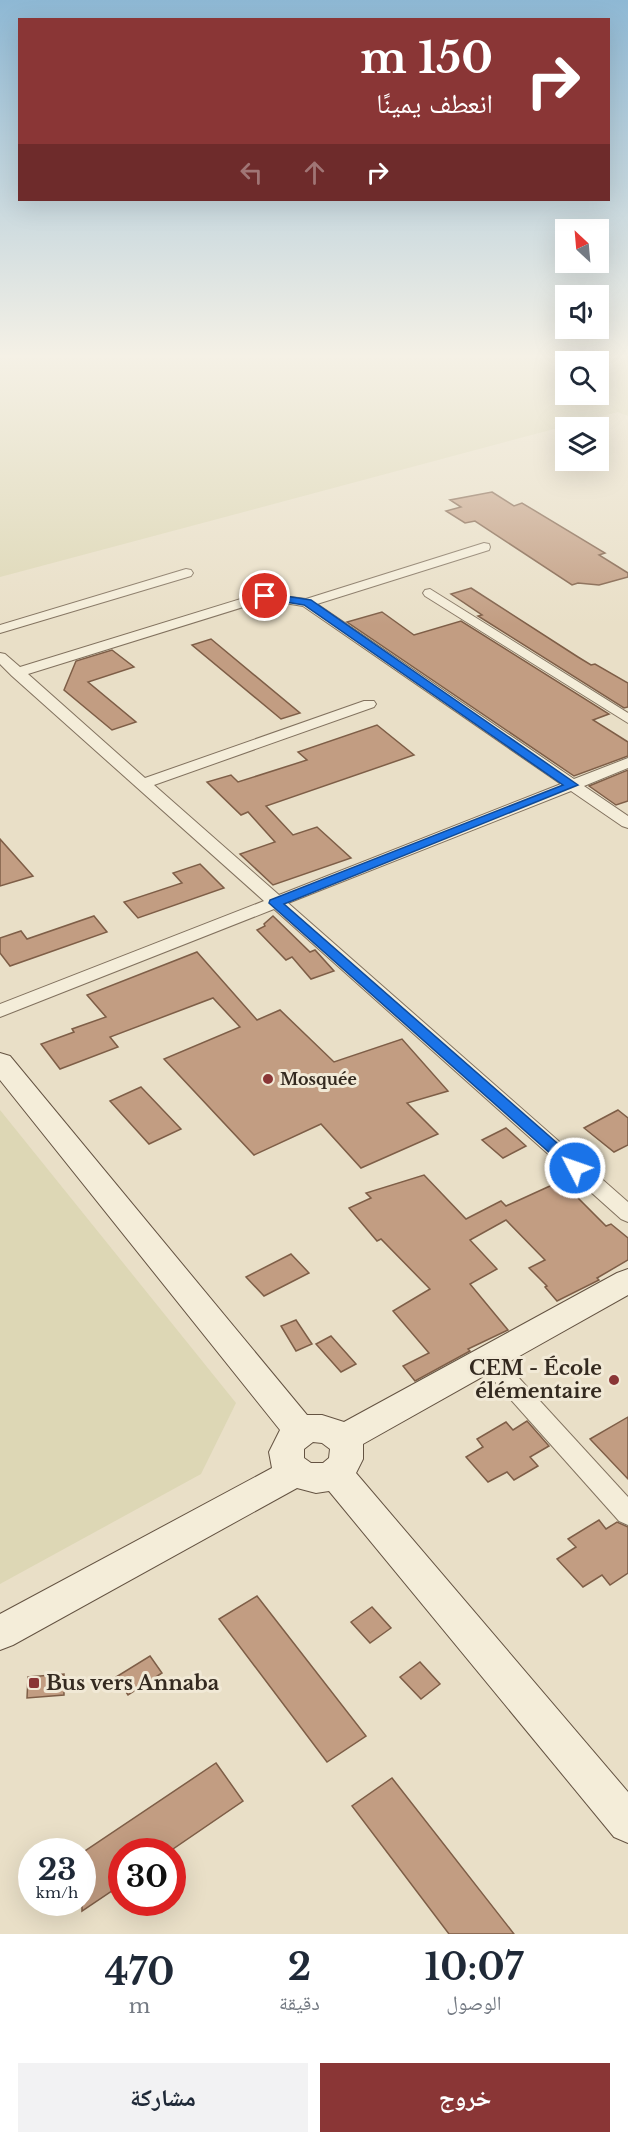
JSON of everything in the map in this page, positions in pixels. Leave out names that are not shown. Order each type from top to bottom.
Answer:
[{"type":"main road","points":[[0,1062],[300,1431]]},
{"type":"main road","points":[[343,1438],[628,1281]]},
{"type":"main road","points":[[321,1428],[335,1432],[343,1438],[348,1447],[348,1456],[346,1465],[336,1474],[315,1480],[295,1472],[288,1465],[285,1456],[286,1447],[290,1439],[300,1431],[321,1428]]},
{"type":"main road","points":[[0,1633],[295,1472]]},
{"type":"main road","points":[[336,1474],[628,1823]]},
{"type":"street","points":[[307,603],[484,547]]},
{"type":"street","points":[[0,629],[186,573]]},
{"type":"street","points":[[430,593],[628,719]]},
{"type":"street","points":[[17,673],[265,596],[307,603],[628,823]]},
{"type":"street","points":[[0,657],[628,1214]]},
{"type":"street","points":[[142,784],[369,704]]},
{"type":"street","points":[[0,1011],[628,763]]},
{"type":"street","points":[[488,1359],[628,1514]]},
{"type":"shaded area","points":[[0,444],[497,444],[0,577]]},
{"type":"shaded area","points":[[0,1110],[236,1403],[201,1474],[0,1584]]},
{"type":"building","points":[[492,492],[514,506],[522,503],[605,553],[599,555],[628,573],[628,577],[599,585],[578,583],[572,585],[475,521],[465,523],[446,511],[461,507],[450,500]]},
{"type":"building","points":[[471,588],[591,665],[595,664],[628,683],[628,707],[624,708],[478,616],[482,615],[451,594]]},
{"type":"building","points":[[382,612],[414,635],[461,621],[609,714],[593,720],[628,742],[628,756],[574,776],[347,622]]},
{"type":"building","points":[[211,639],[300,713],[281,719],[192,645]]},
{"type":"building","points":[[112,650],[134,667],[88,682],[136,722],[112,730],[64,690],[76,661]]},
{"type":"building","points":[[377,725],[414,755],[266,806],[293,835],[317,827],[351,858],[273,885],[240,854],[275,842],[248,812],[241,815],[207,782],[231,775],[238,782],[307,760],[298,752]]},
{"type":"building","points":[[628,770],[628,801],[616,805],[589,786]]},
{"type":"building","points":[[0,839],[24,866],[33,876],[0,886]]},
{"type":"building","points":[[200,864],[224,888],[138,918],[124,902],[182,883],[173,873]]},
{"type":"building","points":[[94,916],[107,932],[10,966],[0,953],[0,938],[21,931],[27,939]]},
{"type":"building","points":[[273,916],[310,952],[315,950],[334,971],[311,979],[292,957],[286,960],[257,930],[265,926],[264,924]]},
{"type":"building","points":[[197,952],[257,1020],[280,1010],[334,1062],[402,1039],[448,1091],[407,1103],[438,1134],[361,1168],[321,1124],[254,1155],[164,1059],[240,1027],[213,998],[110,1037],[118,1047],[60,1069],[41,1044],[74,1032],[72,1029],[106,1017],[87,995]]},
{"type":"building","points":[[141,1087],[181,1129],[149,1144],[110,1101]]},
{"type":"building","points":[[618,1110],[628,1118],[628,1145],[614,1152],[584,1128]]},
{"type":"building","points":[[506,1128],[526,1146],[503,1158],[482,1140]]},
{"type":"building","points":[[424,1175],[466,1219],[501,1201],[506,1206],[561,1181],[606,1226],[611,1224],[628,1238],[628,1260],[597,1278],[599,1280],[557,1301],[545,1287],[547,1286],[529,1268],[545,1260],[506,1220],[470,1240],[497,1269],[470,1284],[508,1330],[468,1349],[470,1351],[415,1381],[403,1366],[429,1353],[393,1311],[430,1289],[381,1239],[377,1241],[349,1208],[371,1198],[366,1193]]},
{"type":"building","points":[[291,1254],[309,1273],[264,1296],[246,1277]]},
{"type":"building","points":[[296,1320],[312,1344],[296,1351],[281,1326]]},
{"type":"building","points":[[331,1336],[356,1364],[341,1372],[316,1344]]},
{"type":"building","points":[[628,1417],[628,1479],[590,1439]]},
{"type":"building","points":[[527,1421],[549,1446],[530,1457],[538,1466],[514,1480],[507,1472],[488,1482],[466,1457],[483,1447],[477,1439],[506,1422],[513,1430]]},
{"type":"building","points":[[599,1520],[606,1529],[617,1522],[628,1527],[628,1573],[610,1585],[602,1575],[583,1587],[557,1559],[576,1547],[568,1539]]},
{"type":"building","points":[[257,1596],[366,1736],[327,1762],[219,1619]]},
{"type":"building","points":[[372,1607],[391,1628],[370,1643],[351,1622]]},
{"type":"building","points":[[150,1656],[162,1673],[128,1695],[116,1677]]},
{"type":"building","points":[[420,1662],[440,1684],[421,1699],[400,1677]]},
{"type":"building","points":[[64,1674],[64,1695],[27,1698],[28,1677]]},
{"type":"building","points":[[216,1763],[243,1801],[186,1840],[186,1838],[108,1838],[108,1893],[96,1902],[96,1844]]},
{"type":"building","points":[[392,1778],[514,1934],[449,1934],[352,1806]]},
{"type":"place","name":"Mosquée","points":[[268,1079]]},
{"type":"place","name":"CEM - École élémentaire","points":[[614,1380]]},
{"type":"place","name":"Bus vers Annaba","points":[[34,1683]]},
{"type":"route","points":[[265,596],[307,603],[572,785],[275,903],[575,1168]]}]
